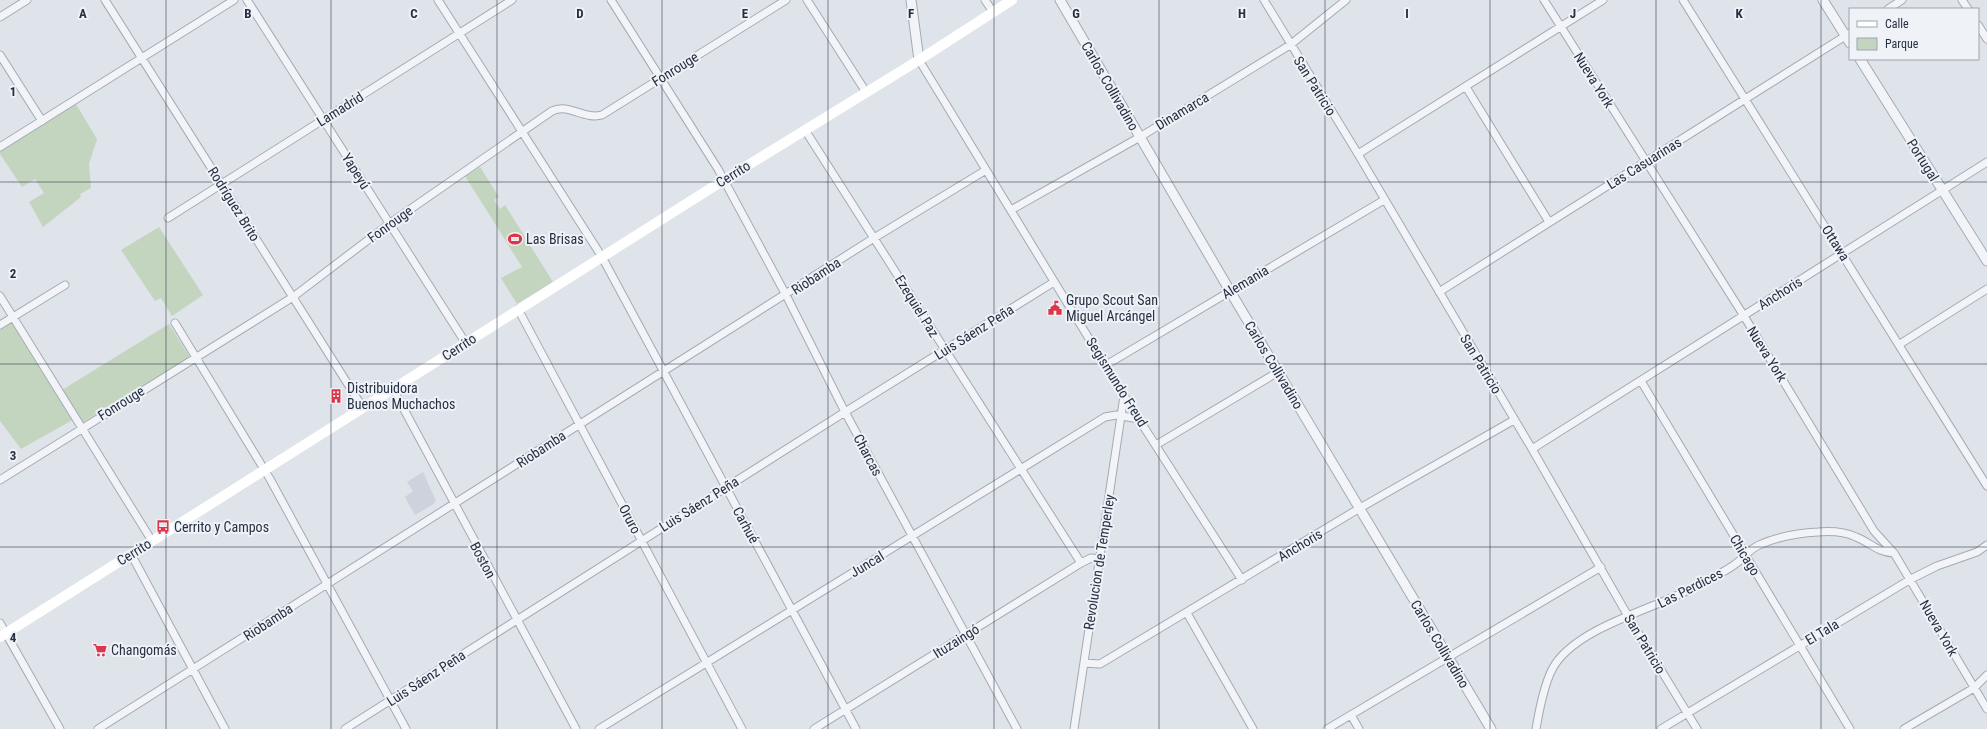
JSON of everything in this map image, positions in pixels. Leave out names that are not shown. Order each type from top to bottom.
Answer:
[{"type":"main road","name":"Cerrito","points":[[3,635],[364,408],[465,342],[919,60],[1012,0]]},
{"type":"street","points":[[0,17],[27,0]]},
{"type":"street","name":"Rodríguez Brito","points":[[105,0],[364,408]]},
{"type":"street","points":[[0,148],[234,0]]},
{"type":"street","name":"Yapeyú","points":[[247,0],[465,342]]},
{"type":"street","name":"Carhué","points":[[438,0],[602,257],[856,729]]},
{"type":"street","name":"Lamadrid","points":[[168,218],[512,0]]},
{"type":"street","name":"Charcas","points":[[611,0],[724,180],[786,295],[845,412],[1017,729]]},
{"type":"street","name":"Fonrouge","points":[[0,480],[81,428],[294,297],[389,224],[558,108],[596,117],[602,115],[786,0]]},
{"type":"street","points":[[807,0],[866,92]]},
{"type":"street","points":[[911,0],[919,60]]},
{"type":"street","points":[[985,0],[993,12]]},
{"type":"street","name":"Carlos Collivadino","points":[[1060,0],[1230,291],[1491,729]]},
{"type":"street","name":"San Patricio","points":[[1264,0],[1290,45],[1358,154],[1601,567],[1628,616],[1697,729]]},
{"type":"street","name":"Dinamarca","points":[[1011,210],[1140,137],[1290,45],[1346,0]]},
{"type":"street","name":"Nueva York","points":[[1544,0],[1645,162],[1744,316],[1874,531],[1894,553],[1911,579],[1987,709]]},
{"type":"street","points":[[1358,154],[1603,0]]},
{"type":"street","name":"Ottawa","points":[[1683,0],[1900,344],[1987,486]]},
{"type":"street","points":[[1822,0],[1848,37]]},
{"type":"street","points":[[1890,8],[1902,0]]},
{"type":"street","points":[[1979,27],[1987,39]]},
{"type":"street","name":"Las Casuarinas","points":[[1439,292],[1746,99],[1848,37]]},
{"type":"street","points":[[0,55],[42,121]]},
{"type":"street","name":"Segismundo Freud","points":[[919,60],[1124,396],[1242,580]]},
{"type":"street","name":"Portugal","points":[[1861,60],[1987,261]]},
{"type":"street","points":[[1466,87],[1549,222]]},
{"type":"street","name":"Ezequiel Paz","points":[[805,130],[1081,563]]},
{"type":"street","name":"Anchoris","points":[[1532,449],[1987,162]]},
{"type":"street","name":"Riobamba","points":[[98,729],[874,238],[986,170]]},
{"type":"street","name":"Alemania","points":[[1106,365],[1384,200]]},
{"type":"street","name":"Luis Sáenz Peña","points":[[345,729],[845,412],[1054,282]]},
{"type":"street","points":[[0,325],[65,285]]},
{"type":"street","points":[[1900,344],[1987,290]]},
{"type":"street","points":[[0,296],[152,541]]},
{"type":"street","name":"Oruro","points":[[518,309],[742,729]]},
{"type":"street","points":[[175,323],[265,470],[329,584],[406,729]]},
{"type":"street","points":[[1156,445],[1278,372]]},
{"type":"street","name":"Chicago","points":[[1641,381],[1850,729]]},
{"type":"street","name":"Boston","points":[[393,389],[454,505],[576,729]]},
{"type":"street","name":"Revolucion de Temperley","points":[[1074,729],[1124,396]]},
{"type":"street","name":"Juncal","points":[[599,729],[1105,417],[1110,415],[1121,415],[1139,419]]},
{"type":"street","name":"Anchoris","points":[[1084,663],[1100,664],[1360,508],[1514,420]]},
{"type":"street","name":"Las Perdices","points":[[1536,729],[1541,704],[1556,663],[1586,638],[1628,616],[1683,593],[1731,566],[1757,546],[1776,539],[1819,532],[1850,535],[1857,537],[1881,552],[1894,553]]},
{"type":"street","name":"El Tala","points":[[1661,729],[1911,579],[1937,566],[1977,552],[1987,545]]},
{"type":"street","points":[[131,554],[225,729]]},
{"type":"street","name":"Ituzaingó","points":[[814,729],[1081,563],[1091,558],[1099,559]]},
{"type":"street","points":[[1327,729],[1601,567]]},
{"type":"street","points":[[1187,613],[1253,729]]},
{"type":"street","points":[[0,623],[3,635],[60,729]]},
{"type":"street","points":[[1904,729],[1974,688],[1987,675]]},
{"type":"street","points":[[1351,715],[1359,729]]},
{"type":"shaded area","points":[[423,472],[436,501],[415,515],[405,497],[413,491],[407,482]]},
{"type":"green space","points":[[74,101],[97,139],[89,164],[91,188],[80,194],[81,197],[43,227],[29,202],[44,193],[35,179],[22,187],[0,154],[0,147]]},
{"type":"green space","name":"Las Brisas","points":[[480,167],[499,197],[494,200],[500,209],[505,205],[553,282],[517,304],[501,278],[522,267],[465,176]]},
{"type":"green space","points":[[159,227],[203,295],[172,316],[161,298],[155,301],[121,250]]},
{"type":"green space","points":[[13,317],[76,418],[21,449],[0,421],[0,325]]},
{"type":"green space","points":[[169,324],[190,357],[82,423],[62,390]]},
{"type":"place","name":"Las Brisas","points":[[515,239]]},
{"type":"place","name":"Grupo Scout San Miguel Arcángel","points":[[1055,308]]},
{"type":"place","name":"Distribuidora Buenos Muchachos","points":[[336,396]]},
{"type":"place","name":"Cerrito y Campos","points":[[163,527]]},
{"type":"place","name":"Changomás","points":[[100,650]]}]
